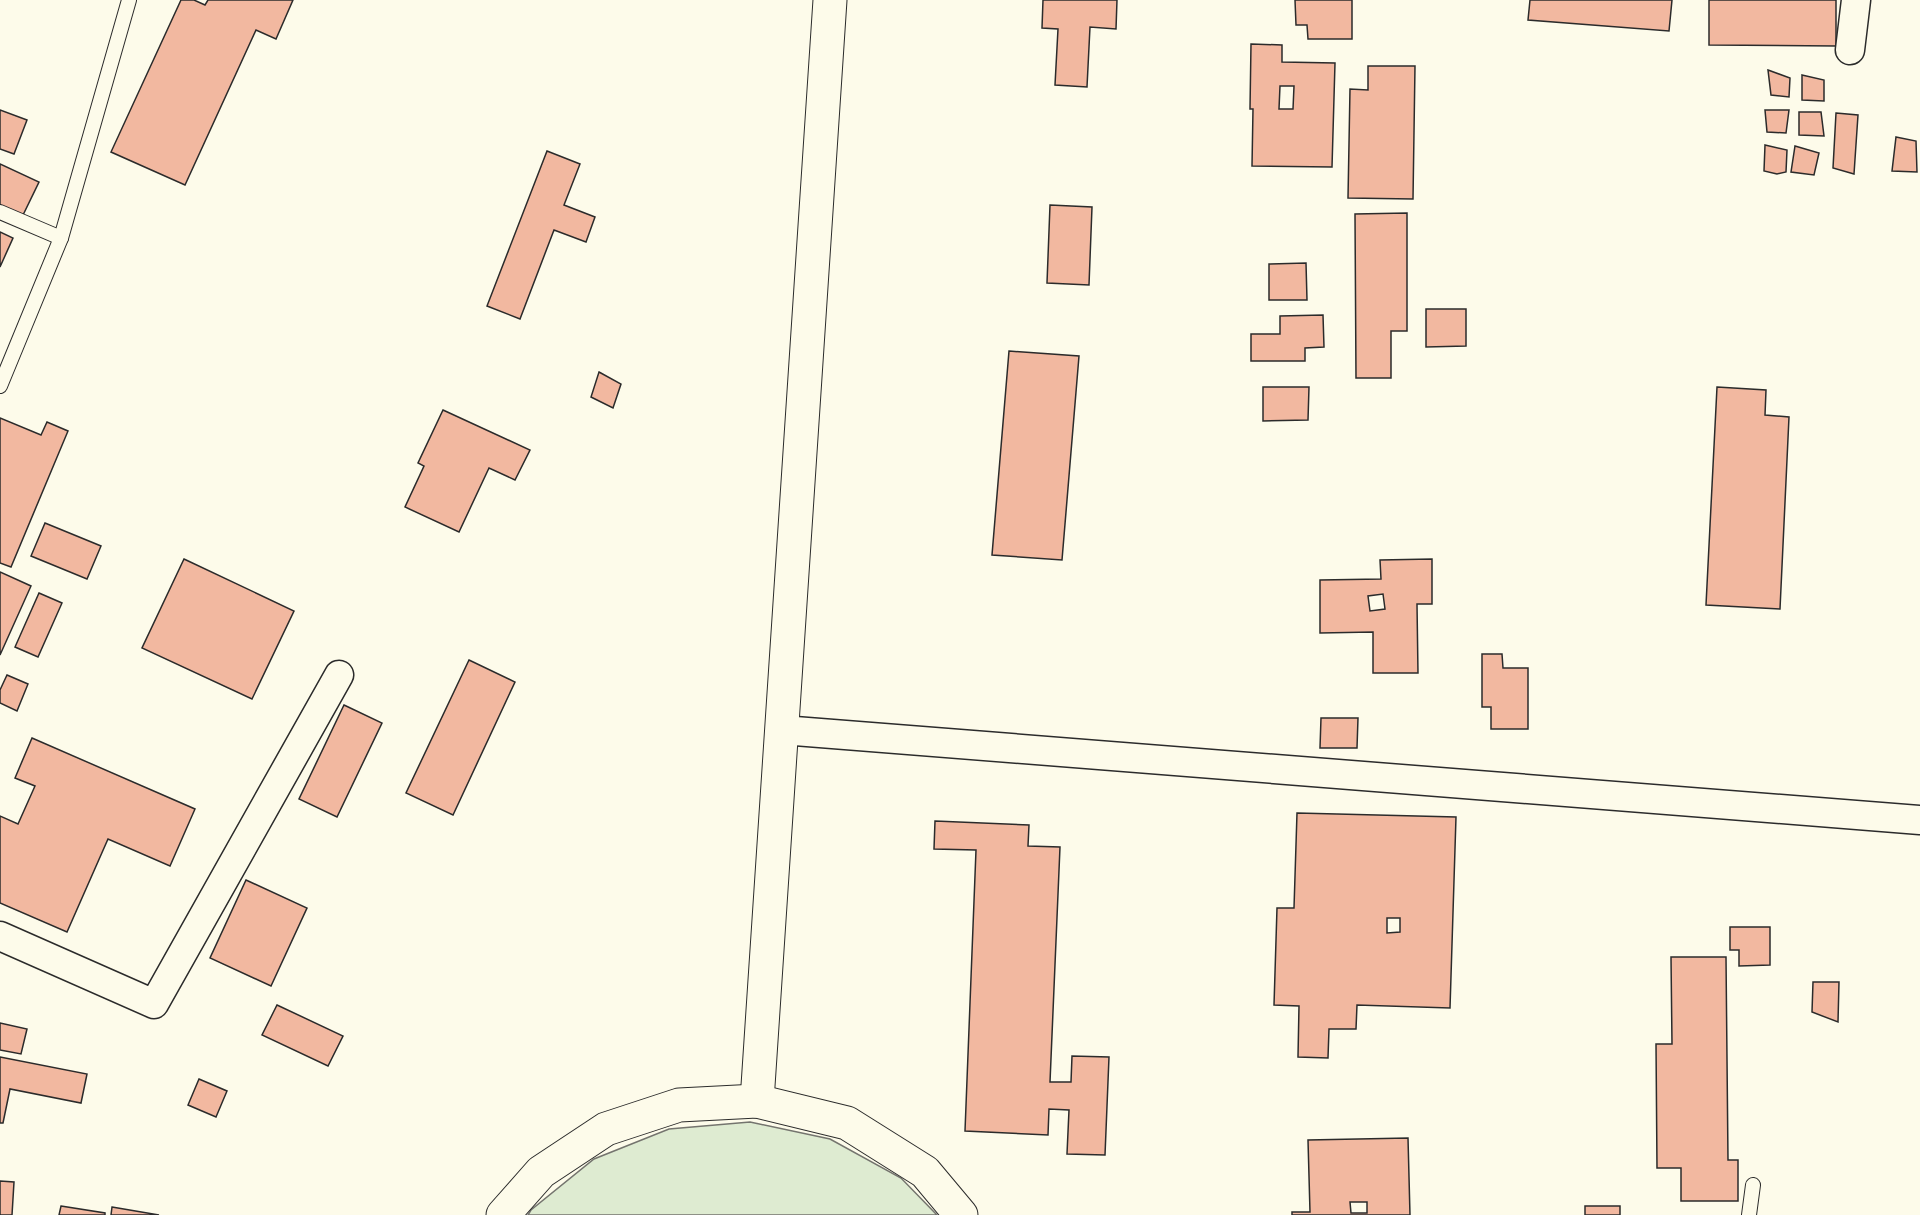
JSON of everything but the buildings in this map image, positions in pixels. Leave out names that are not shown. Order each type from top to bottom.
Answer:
[{"type":"street","points":[[757,1101],[830,0]]},
{"type":"street","points":[[1850,50],[1856,0]]},
{"type":"street","points":[[0,936],[154,1004],[339,675]]},
{"type":"street","points":[[782,730],[1920,820]]},
{"type":"street","points":[[503,1215],[541,1172],[606,1129],[679,1106],[757,1101],[847,1124],[925,1172],[961,1215]]},
{"type":"lane","points":[[0,386],[61,238],[129,0]]},
{"type":"lane","points":[[0,212],[61,238]]},
{"type":"lane","points":[[1749,1215],[1753,1185]]},
{"type":"green space","points":[[750,1122],[830,1139],[901,1178],[937,1215],[528,1215],[531,1210],[594,1159],[669,1129]]}]
